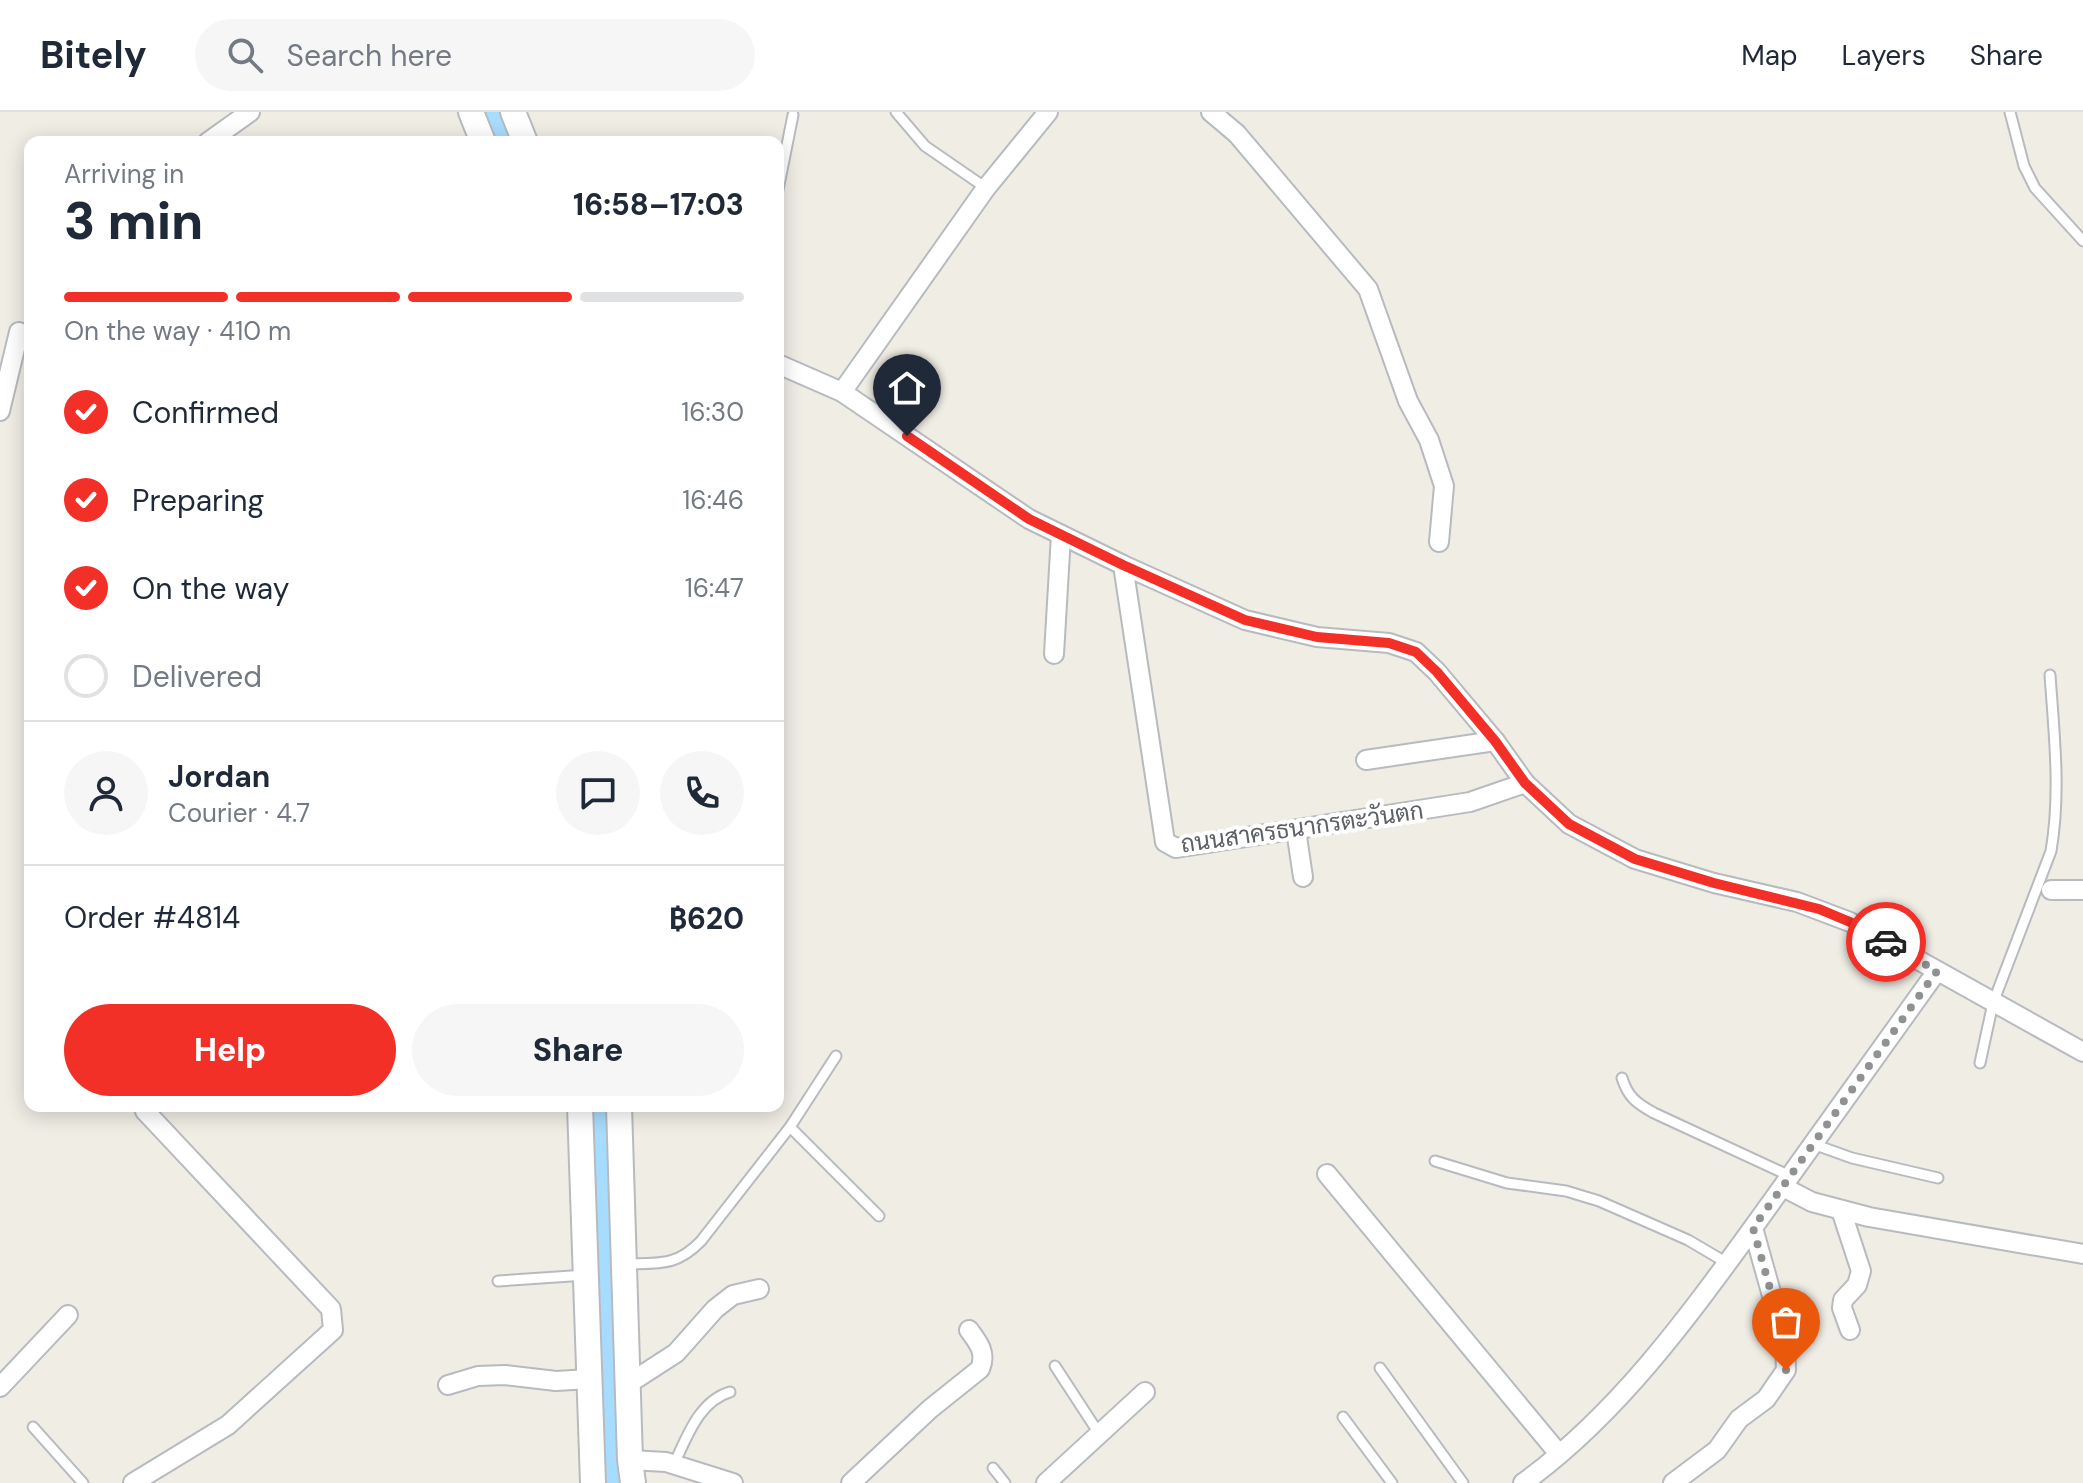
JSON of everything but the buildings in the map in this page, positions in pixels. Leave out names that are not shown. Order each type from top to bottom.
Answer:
[{"type":"street","points":[[216,136],[250,112]]},
{"type":"street","points":[[471,112],[481,136]]},
{"type":"street","points":[[513,112],[523,136]]},
{"type":"street","points":[[842,392],[986,188],[1048,112]]},
{"type":"street","points":[[1211,112],[1237,134],[1368,289],[1408,401],[1429,440],[1444,486],[1439,542]]},
{"type":"street","points":[[0,330],[24,332]]},
{"type":"street","points":[[0,411],[24,335]]},
{"type":"street","points":[[784,367],[842,392],[1029,519],[1123,565],[1245,620],[1317,637],[1389,643],[1416,652],[1437,672],[1495,741],[1525,783],[1569,824],[1635,859],[1714,883],[1819,909],[1850,922],[2083,1052]]},
{"type":"street","points":[[1054,654],[1061,535]]},
{"type":"street","name":"ถนนสาครธนากรตะวันตก","points":[[1123,565],[1165,842],[1176,848],[1470,802],[1525,783]]},
{"type":"street","points":[[1366,760],[1495,741]]},
{"type":"street","points":[[1296,830],[1303,877]]},
{"type":"street","points":[[2051,890],[2083,890]]},
{"type":"street","points":[[1523,1483],[1559,1454],[1631,1384],[1753,1228],[1937,971]]},
{"type":"street","points":[[133,1483],[228,1425],[333,1330],[334,1320],[331,1309],[146,1112]]},
{"type":"street","points":[[580,1112],[593,1483]]},
{"type":"street","points":[[619,1112],[632,1472],[674,1464],[733,1483]]},
{"type":"street","points":[[1327,1174],[1559,1454]]},
{"type":"street","points":[[1786,1182],[1812,1202],[1841,1210],[2083,1254]]},
{"type":"street","points":[[1841,1210],[1861,1271],[1857,1285],[1843,1300],[1842,1308],[1850,1330]]},
{"type":"street","points":[[1673,1483],[1717,1450],[1739,1419],[1766,1399],[1786,1370],[1785,1342],[1753,1228]]},
{"type":"street","points":[[628,1384],[676,1353],[715,1309],[733,1295],[759,1289]]},
{"type":"street","points":[[0,1387],[68,1315]]},
{"type":"street","points":[[851,1483],[930,1409],[980,1369],[980,1345],[969,1330]]},
{"type":"street","points":[[448,1385],[478,1376],[505,1375],[556,1381],[590,1379]]},
{"type":"street","points":[[1046,1483],[1145,1392]]},
{"type":"lane","points":[[896,112],[925,146],[986,188]]},
{"type":"lane","points":[[2010,112],[2024,166],[2035,188],[2083,241]]},
{"type":"lane","points":[[784,160],[793,115]]},
{"type":"lane","points":[[1980,1063],[1993,1003],[2051,851],[2056,825],[2050,675]]},
{"type":"lane","points":[[624,1265],[672,1262],[688,1255],[790,1127],[836,1056]]},
{"type":"lane","points":[[1622,1078],[1627,1094],[1654,1113],[1786,1182]]},
{"type":"lane","points":[[790,1127],[879,1216]]},
{"type":"lane","points":[[1813,1144],[1852,1158],[1938,1178]]},
{"type":"lane","points":[[1435,1161],[1507,1183],[1566,1191],[1599,1201],[1688,1240],[1727,1263]]},
{"type":"lane","points":[[498,1281],[586,1275]]},
{"type":"lane","points":[[1055,1366],[1100,1435]]},
{"type":"lane","points":[[1380,1368],[1463,1483]]},
{"type":"lane","points":[[674,1464],[693,1424],[714,1396],[730,1392]]},
{"type":"lane","points":[[1343,1417],[1392,1483]]},
{"type":"lane","points":[[33,1427],[83,1483]]},
{"type":"lane","points":[[993,1468],[1005,1483]]},
{"type":"waterway","points":[[491,112],[501,136]]},
{"type":"waterway","points":[[599,1112],[613,1483]]},
{"type":"way so far","points":[[1786,1370],[1785,1342],[1753,1228],[1937,971],[1886,942]]},
{"type":"route","points":[[907,436],[1029,519],[1245,620],[1317,637],[1389,643],[1416,652],[1437,672],[1495,741],[1525,783],[1569,824],[1635,859],[1714,883],[1819,909],[1886,942]]}]
